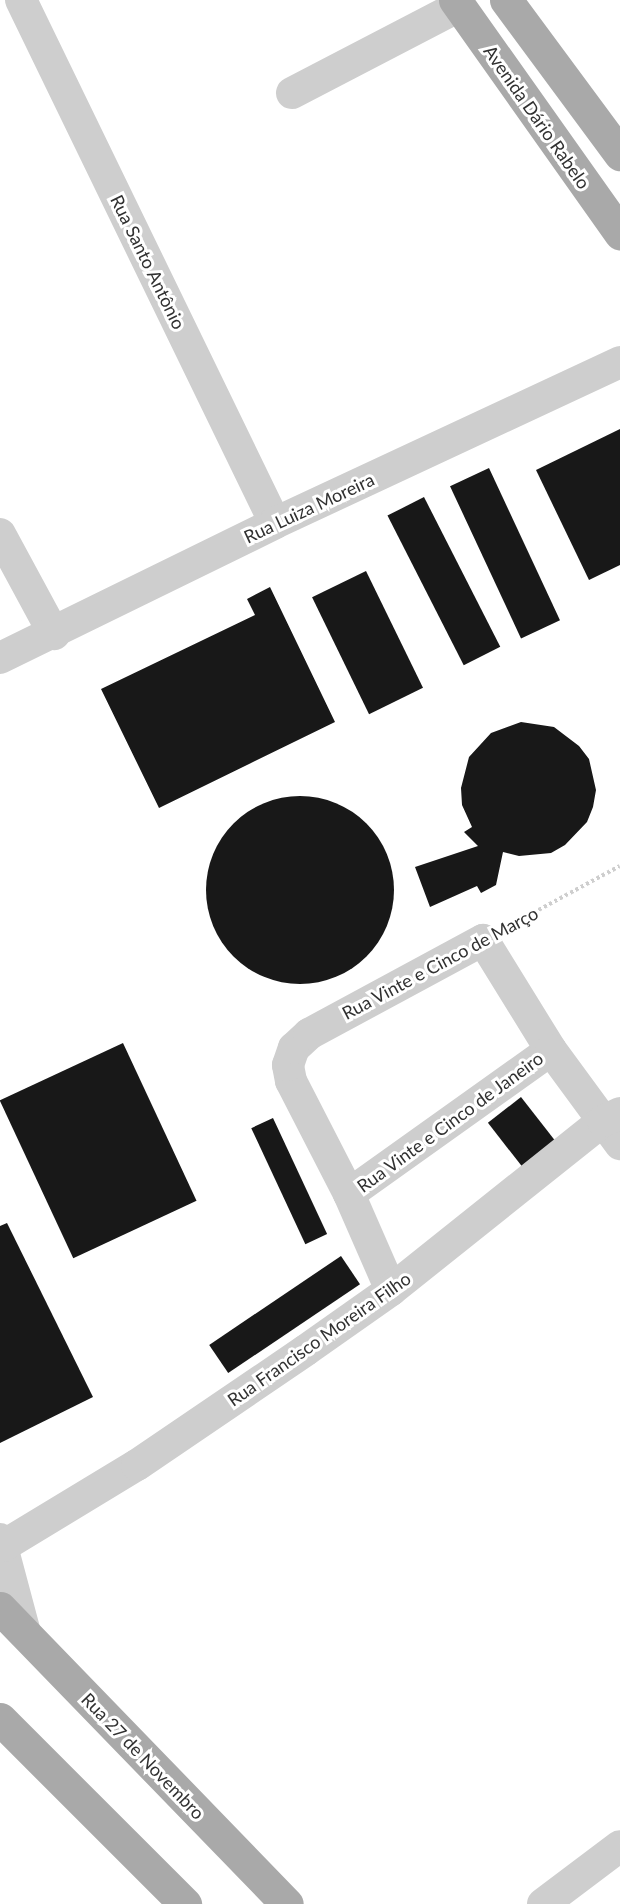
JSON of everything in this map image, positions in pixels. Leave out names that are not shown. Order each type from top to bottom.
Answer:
[{"type":"main road","points":[[506,0],[620,154]]},
{"type":"main road","name":"Avenida Dário Rabelo","points":[[457,3],[620,233]]},
{"type":"main road","name":"Rua 27 de Novembro","points":[[0,1608],[287,1904]]},
{"type":"main road","points":[[0,1719],[185,1904]]},
{"type":"street","name":"Rua Santo Antônio","points":[[21,0],[275,523]]},
{"type":"street","points":[[292,93],[457,3]]},
{"type":"street","name":"Rua Luiza Moreira","points":[[0,658],[54,634],[275,523],[620,362]]},
{"type":"street","points":[[0,534],[54,634]]},
{"type":"street","points":[[483,940],[551,1050],[614,1126]]},
{"type":"street","name":"Rua Vinte e Cinco de Março","points":[[349,1194],[291,1081],[288,1065],[294,1048],[309,1034],[483,940]]},
{"type":"street","name":"Rua Vinte e Cinco de Janeiro","points":[[349,1194],[551,1050]]},
{"type":"street","name":"Rua Francisco Moreira Filho","points":[[2,1542],[137,1465],[391,1290],[614,1126]]},
{"type":"street","points":[[349,1194],[391,1290]]},
{"type":"street","points":[[2,1542],[25,1633]]},
{"type":"street","points":[[543,1904],[620,1846]]},
{"type":"path","name":"Rua Vinte e Cinco de Março","points":[[483,940],[620,866]]},
{"type":"building","points":[[620,429],[620,565],[589,580],[536,470]]},
{"type":"building","points":[[489,468],[560,620],[521,638],[450,486]]},
{"type":"building","points":[[424,497],[500,647],[464,665],[387,516]]},
{"type":"building","points":[[366,571],[423,688],[369,714],[312,597]]},
{"type":"building","points":[[270,587],[335,722],[159,808],[101,689],[255,615],[247,599]]},
{"type":"building","points":[[521,722],[554,727],[579,746],[589,759],[596,790],[587,822],[565,845],[551,853],[519,856],[503,852],[496,885],[481,893],[477,886],[430,907],[415,867],[478,846],[464,832],[472,827],[462,805],[461,788],[469,757],[491,733]]},
{"type":"building","points":[[291,796],[309,796],[336,803],[367,823],[387,854],[394,890],[387,926],[367,957],[336,977],[309,984],[291,984],[256,973],[240,963],[227,950],[210,917],[206,899],[206,881],[217,846],[227,830],[240,817],[273,800]]},
{"type":"building","points":[[123,1043],[197,1201],[73,1258],[0,1100]]},
{"type":"building","points":[[521,1097],[557,1143],[524,1169],[488,1123]]},
{"type":"building","points":[[273,1118],[327,1234],[305,1244],[251,1128]]},
{"type":"building","points":[[7,1223],[93,1397],[0,1443],[0,1226]]},
{"type":"building","points":[[341,1256],[360,1284],[228,1373],[209,1345]]}]
